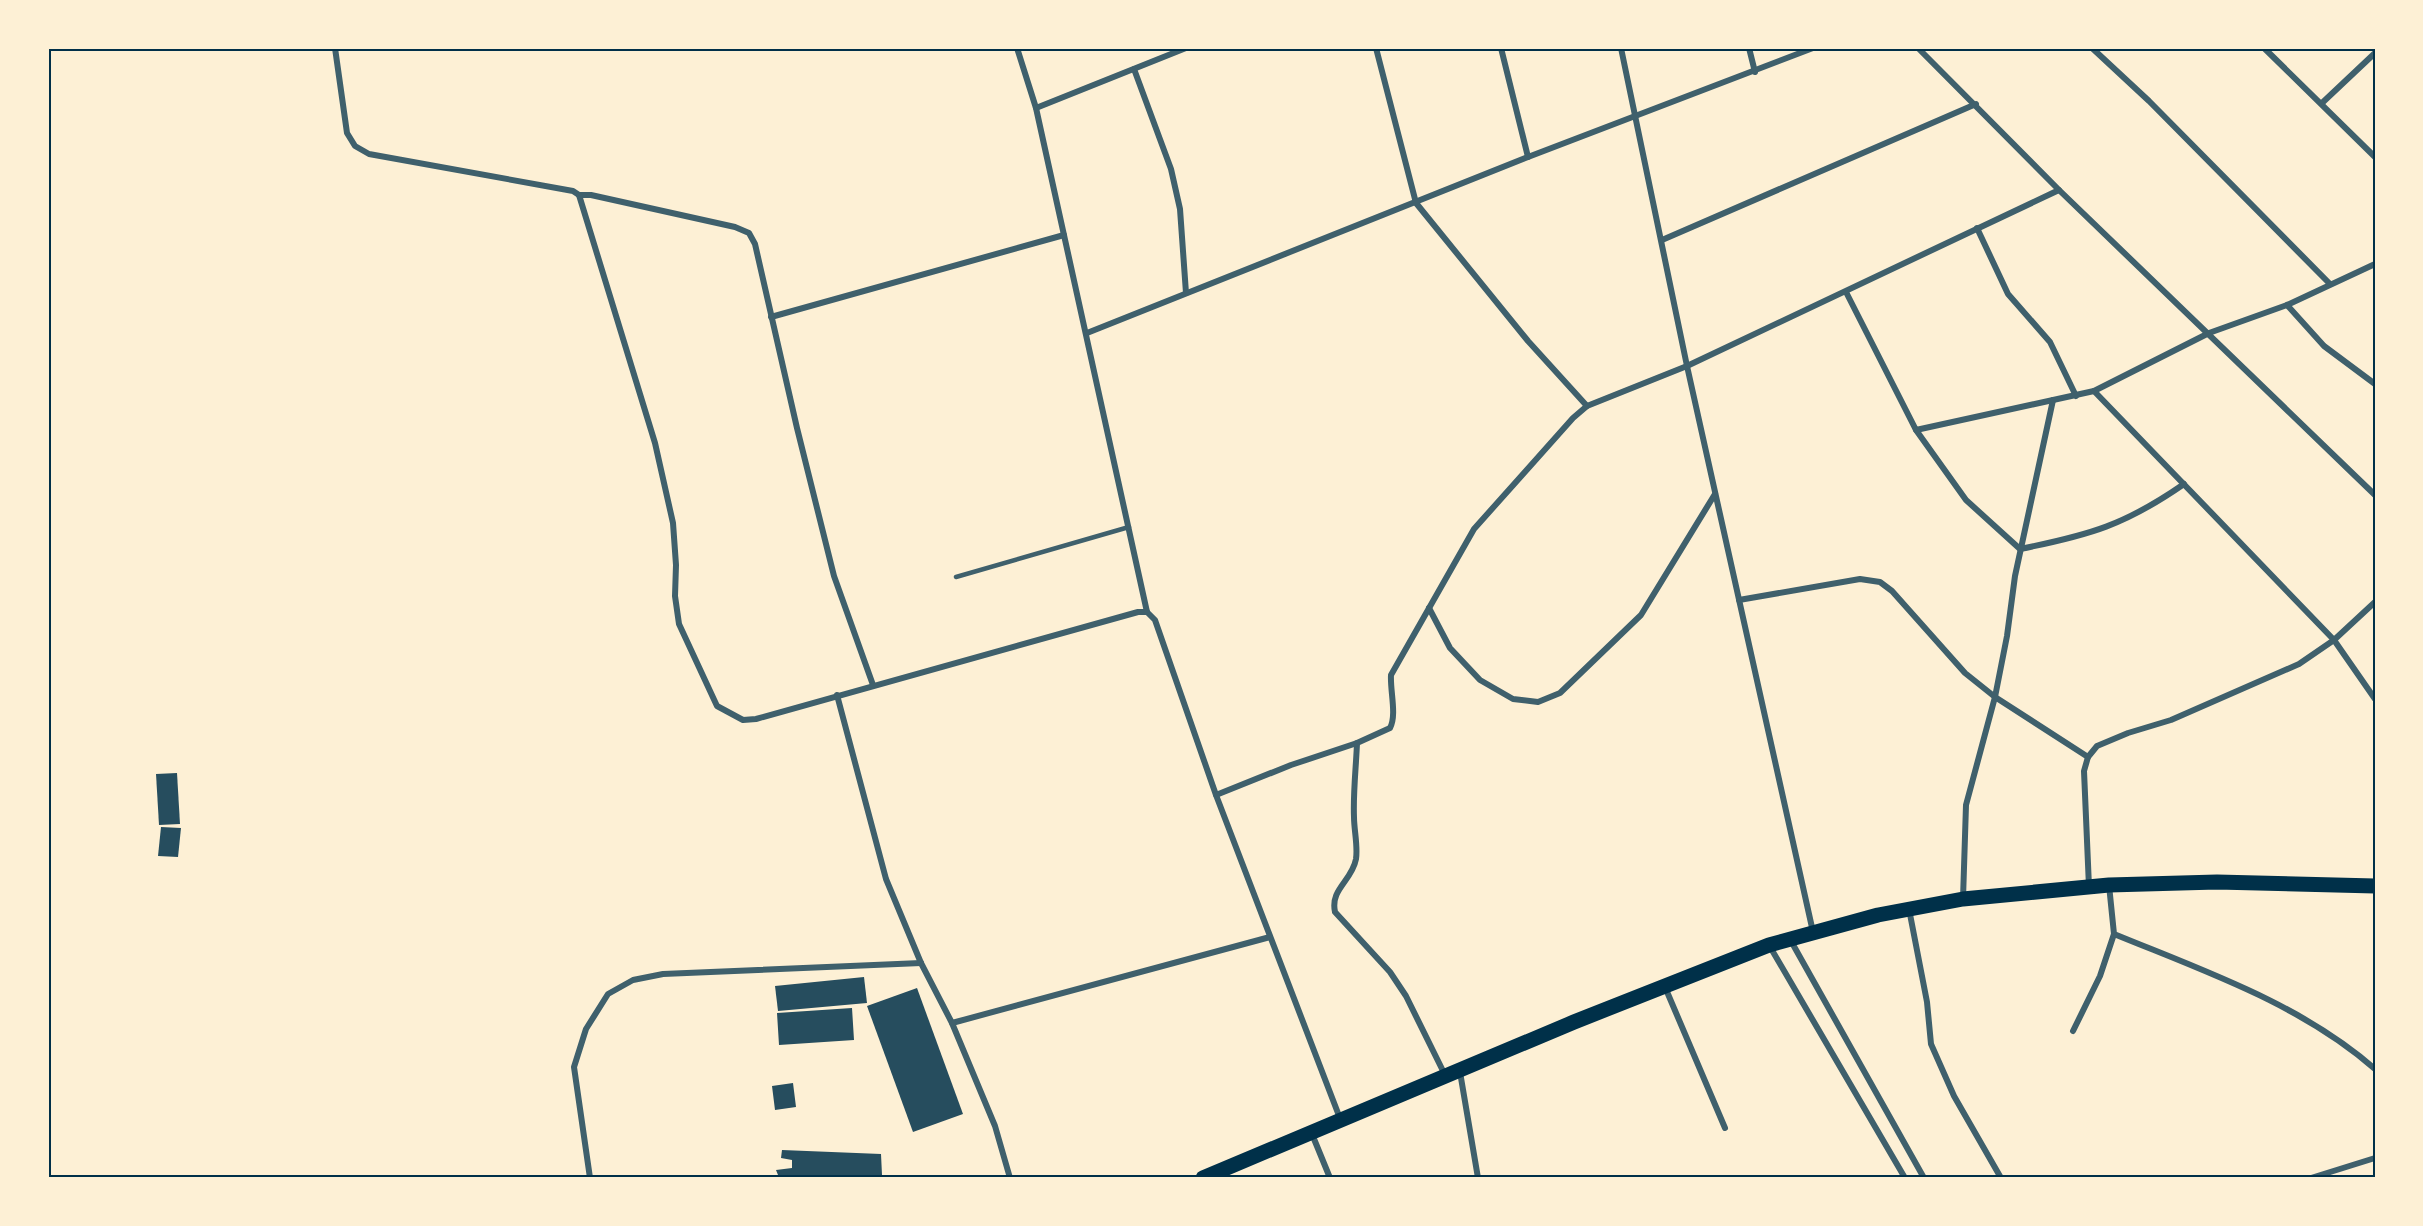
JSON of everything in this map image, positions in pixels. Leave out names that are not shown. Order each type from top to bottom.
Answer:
[{"type":"main road","points":[[1207,1177],[1769,945],[1909,909],[1963,899],[2109,885],[2217,882],[2375,886]]},
{"type":"street","points":[[335,48],[347,133],[356,146],[369,154],[573,191],[579,195],[591,195],[735,227],[749,233],[755,244],[834,576],[873,685]]},
{"type":"street","points":[[1017,48],[1036,108],[1148,612],[1155,620],[1216,795],[1341,1122]]},
{"type":"street","points":[[1036,108],[1186,48]]},
{"type":"street","points":[[1376,48],[1416,203],[1528,341],[1587,406]]},
{"type":"street","points":[[1501,48],[1528,157]]},
{"type":"street","points":[[1621,48],[1687,366],[1813,933]]},
{"type":"street","points":[[1749,48],[1755,72]]},
{"type":"street","points":[[1087,333],[1528,157],[1813,48]]},
{"type":"street","points":[[1918,48],[2059,190],[2375,495]]},
{"type":"street","points":[[2092,48],[2149,101],[2330,284]]},
{"type":"street","points":[[2264,48],[2375,157]]},
{"type":"street","points":[[2322,103],[2375,53]]},
{"type":"street","points":[[1134,69],[1171,169],[1180,209],[1186,293]]},
{"type":"street","points":[[1662,240],[1976,104]]},
{"type":"street","points":[[1216,795],[1291,765],[1358,743],[1390,728],[1393,711],[1389,692],[1391,675],[1474,529],[1573,418],[1587,406],[1687,366],[2059,190]]},
{"type":"street","points":[[579,195],[655,443],[673,523],[677,618],[717,706],[742,720],[756,719],[1142,611],[1148,612]]},
{"type":"street","points":[[1977,228],[2008,294],[2050,342],[2076,396]]},
{"type":"street","points":[[771,317],[1065,235]]},
{"type":"street","points":[[1916,430],[2094,391],[2209,333],[2287,305],[2375,264]]},
{"type":"street","points":[[1846,292],[1916,430],[1966,500],[2020,549]]},
{"type":"street","points":[[2287,305],[2324,346],[2375,384]]},
{"type":"street","points":[[2094,391],[2334,640],[2375,699]]},
{"type":"street","points":[[1963,899],[1966,805],[1995,697],[2020,549],[2053,400]]},
{"type":"street","points":[[2020,549],[2080,537],[2117,524],[2144,512],[2184,484]]},
{"type":"street","points":[[1429,608],[1450,648],[1480,680],[1513,699],[1538,702],[1560,693],[1641,615],[1715,494]]},
{"type":"street","points":[[1739,600],[1860,579],[1880,582],[1892,591],[1965,673],[1995,697],[2088,757]]},
{"type":"street","points":[[2090,886],[2084,771],[2088,757],[2097,746],[2128,733],[2171,720],[2299,664],[2334,640],[2375,602]]},
{"type":"street","points":[[837,695],[886,879],[921,963],[952,1023],[995,1126],[1010,1178]]},
{"type":"street","points":[[1358,743],[1353,816],[1356,858],[1350,878],[1335,895],[1333,901],[1335,912],[1390,972],[1453,1074],[1478,1178]]},
{"type":"street","points":[[2073,1031],[2100,976],[2114,934],[2109,885]]},
{"type":"street","points":[[1909,909],[1927,1002],[1931,1044],[1954,1096],[2001,1178]]},
{"type":"street","points":[[2114,934],[2231,982],[2284,1008],[2336,1037],[2375,1069]]},
{"type":"street","points":[[952,1023],[1270,937]]},
{"type":"street","points":[[1790,939],[1924,1178]]},
{"type":"street","points":[[1769,945],[1905,1178]]},
{"type":"street","points":[[590,1178],[574,1067],[586,1029],[608,994],[633,980],[663,974],[921,963]]},
{"type":"street","points":[[1665,986],[1725,1128]]},
{"type":"street","points":[[1312,1134],[1330,1178]]},
{"type":"street","points":[[2311,1178],[2375,1158]]},
{"type":"lane","points":[[956,577],[1129,527]]},
{"type":"building","points":[[177,773],[180,824],[159,825],[156,774]]},
{"type":"building","points":[[161,827],[181,828],[178,857],[158,856]]},
{"type":"building","points":[[864,977],[867,1003],[778,1011],[775,986]]},
{"type":"building","points":[[917,988],[963,1114],[913,1132],[867,1006]]},
{"type":"building","points":[[852,1008],[854,1040],[779,1045],[777,1013]]},
{"type":"building","points":[[793,1083],[796,1107],[775,1110],[772,1086]]},
{"type":"building","points":[[782,1150],[881,1154],[882,1175],[778,1175],[776,1170],[792,1168],[792,1160],[781,1158]]}]
